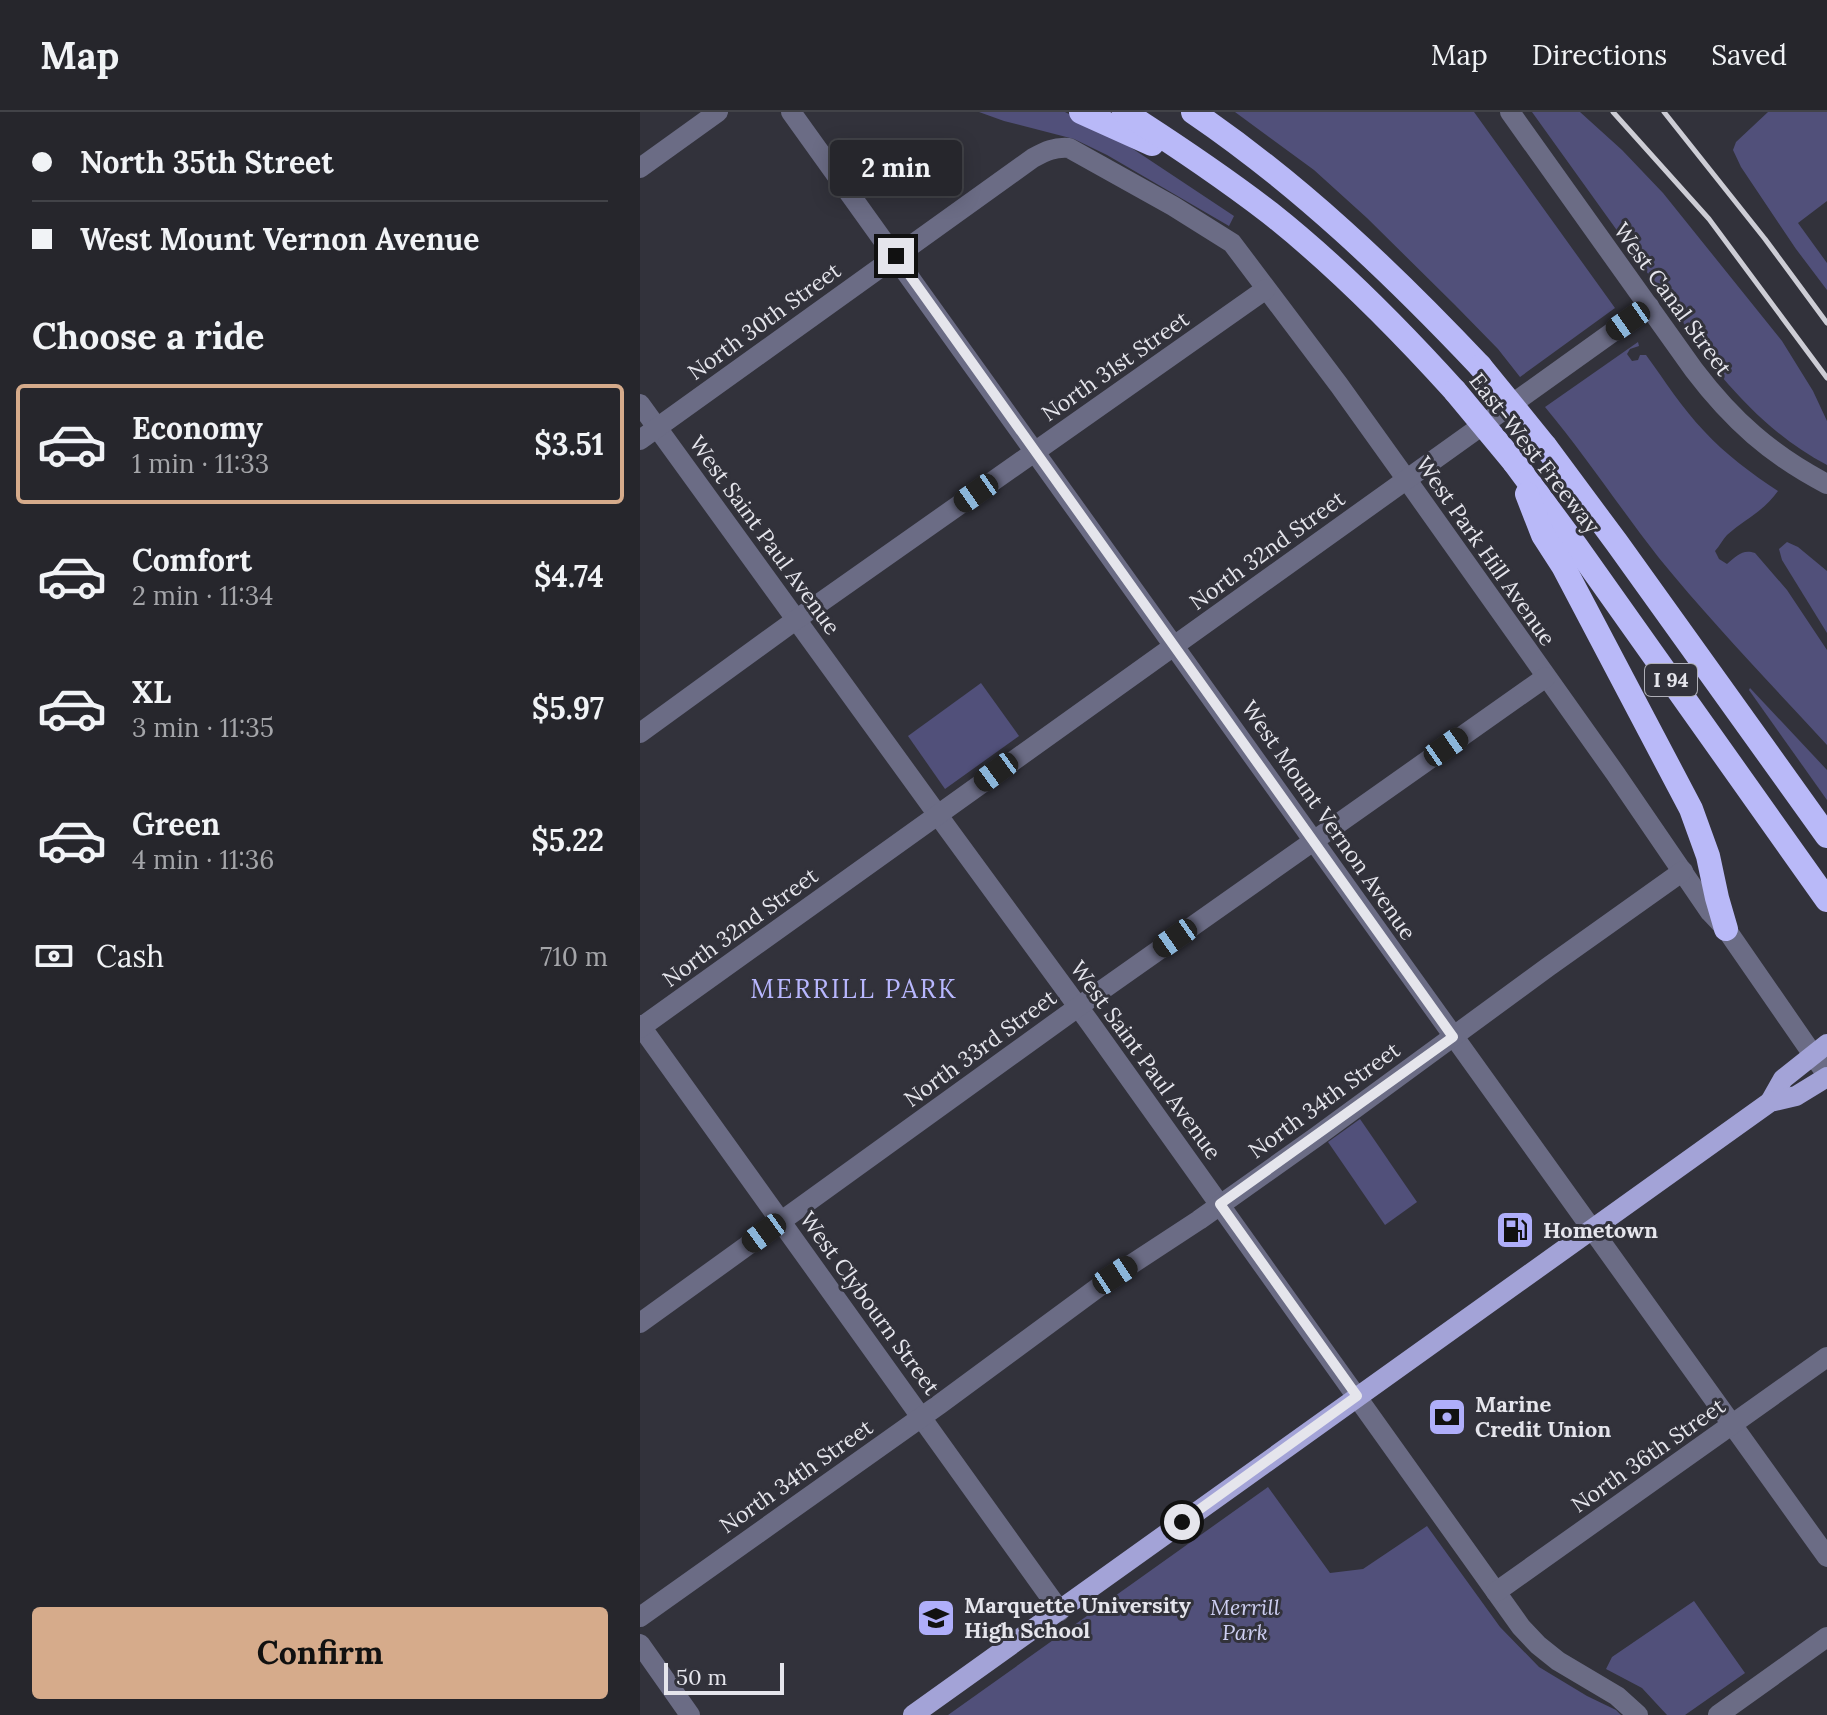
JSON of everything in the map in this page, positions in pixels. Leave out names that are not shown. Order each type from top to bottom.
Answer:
[{"type":"highway","points":[[1081,112],[1208,168]]},
{"type":"highway","name":"East-West Freeway","points":[[1124,112],[1208,168],[1302,240],[1386,318],[1455,391],[1514,462],[1576,546],[1827,900]]},
{"type":"highway","name":"East-West Freeway","points":[[1193,112],[1252,154],[1320,209],[1398,281],[1480,366],[1545,446],[1617,543],[1827,836]]},
{"type":"highway","points":[[1514,462],[1543,535],[1563,566],[1691,809],[1708,856],[1726,929]]},
{"type":"main road","points":[[1770,1102],[1783,1079],[1820,1049]]},
{"type":"main road","points":[[913,1715],[1770,1102],[1796,1096],[1827,1076]]},
{"type":"street","points":[[640,168],[718,112]]},
{"type":"street","name":"West Mount Vernon Avenue","points":[[791,112],[1827,1557]]},
{"type":"street","name":"West Canal Street","points":[[1510,112],[1724,408],[1784,460],[1827,484]]},
{"type":"street","name":"West Park Hill Avenue","points":[[1033,158],[1046,150],[1069,148],[1232,243],[1339,385],[1710,912],[1820,1049],[1827,1076]]},
{"type":"street","name":"North 30th Street","points":[[640,440],[1033,158]]},
{"type":"street","name":"North 31st Street","points":[[640,733],[1266,289]]},
{"type":"street","name":"North 32nd Street","points":[[640,1026],[1649,306]]},
{"type":"street","name":"West Saint Paul Avenue","points":[[640,404],[1220,1204],[1521,1627],[1558,1661],[1617,1696],[1638,1715]]},
{"type":"street","name":"North 33rd Street","points":[[640,1323],[1078,1007],[1546,677]]},
{"type":"street","name":"North 34th Street","points":[[640,1617],[1683,871]]},
{"type":"street","name":"West Clybourn Street","points":[[640,1026],[1060,1611]]},
{"type":"street","name":"North 36th Street","points":[[1496,1592],[1827,1357]]},
{"type":"street","points":[[1718,1715],[1827,1637]]},
{"type":"street","points":[[640,1644],[690,1715]]},
{"type":"green space","points":[[979,112],[1065,112],[1115,137],[1234,216],[1229,226],[1074,139]]},
{"type":"green space","points":[[1235,112],[1474,112],[1615,308],[1520,377],[1498,349],[1367,218],[1314,170]]},
{"type":"green space","points":[[1532,112],[1580,112],[1663,193],[1782,341],[1813,391],[1827,421],[1827,465],[1770,426],[1722,377],[1724,374],[1713,358],[1710,360]]},
{"type":"green space","points":[[1768,112],[1827,112],[1827,201],[1798,223],[1827,263],[1827,290],[1796,249],[1733,150],[1736,142]]},
{"type":"green space","points":[[1638,342],[1639,346],[1630,349],[1627,354],[1632,361],[1646,355],[1688,413],[1712,439],[1778,491],[1760,510],[1727,535],[1715,551],[1719,559],[1727,564],[1743,553],[1755,553],[1787,590],[1827,650],[1827,745],[1679,582],[1545,407]]},
{"type":"green space","points":[[1787,542],[1798,547],[1827,571],[1827,633],[1782,560],[1779,549]]},
{"type":"green space","points":[[981,683],[1019,736],[945,789],[908,736]]},
{"type":"green space","points":[[1749,690],[1827,770],[1827,800]]},
{"type":"green space","points":[[1360,1119],[1417,1202],[1385,1225],[1328,1142]]},
{"type":"green space","name":"Merrill Park","points":[[1268,1487],[1330,1573],[1363,1569],[1427,1526],[1500,1627],[1539,1667],[1621,1715],[948,1715]]},
{"type":"green space","points":[[1694,1601],[1745,1673],[1685,1715],[1667,1715],[1642,1688],[1606,1669],[1612,1657]]},
{"type":"railway","points":[[1613,112],[1709,219],[1827,378]]},
{"type":"railway","points":[[1664,112],[1827,323]]},
{"type":"place","name":"Hometown","points":[[1515,1230]]},
{"type":"place","name":"Marine Credit Union","points":[[1447,1417]]},
{"type":"place","name":"Marquette University High School","points":[[936,1618]]},
{"type":"district","name":"MERRILL PARK","points":[[854,989]]},
{"type":"route","points":[[896,256],[1453,1037],[1220,1204],[1357,1396],[1182,1522]]}]
